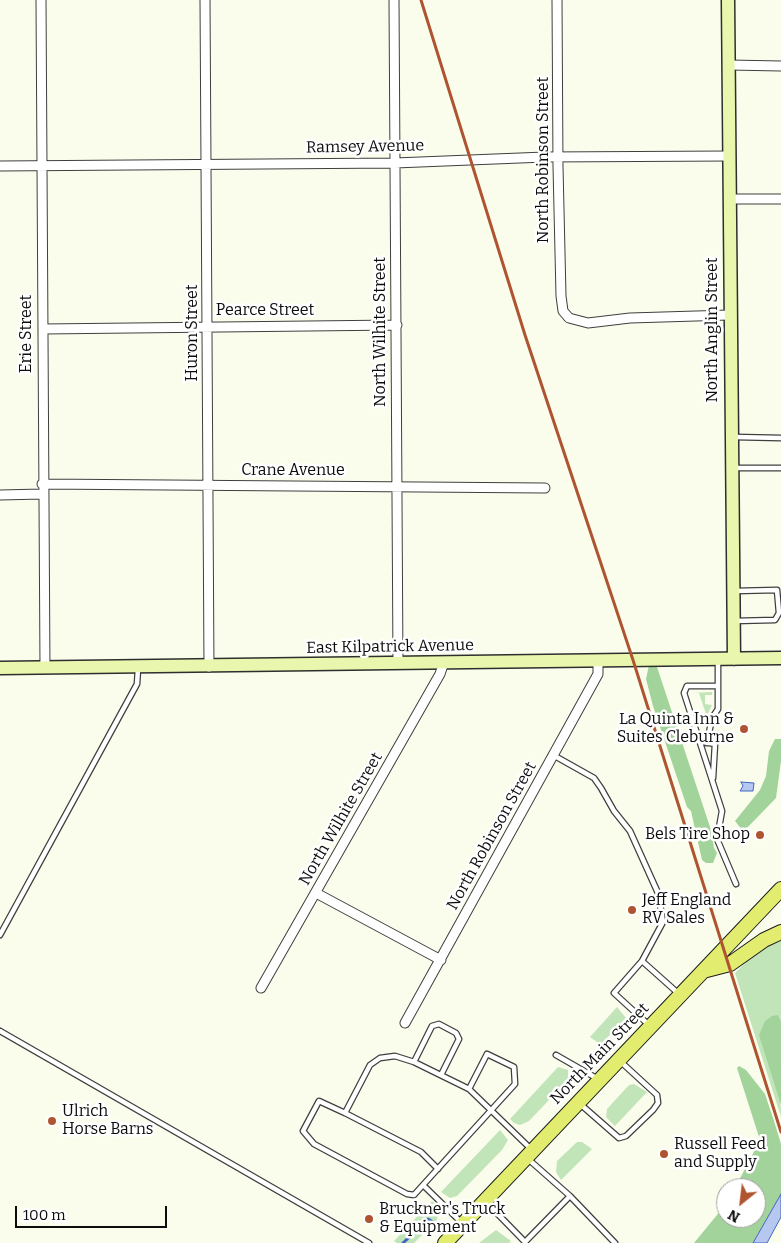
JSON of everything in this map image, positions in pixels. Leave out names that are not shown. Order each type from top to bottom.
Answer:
[{"type":"main road","name":"North Main Street","points":[[445,1243],[781,889]]},
{"type":"main road","points":[[703,971],[730,964],[764,940],[781,932]]},
{"type":"street","name":"Erie Street","points":[[41,0],[42,494],[45,668]]},
{"type":"street","name":"Huron Street","points":[[205,0],[209,667]]},
{"type":"street","name":"North Wilhite Street","points":[[394,0],[398,663]]},
{"type":"street","name":"North Robinson Street","points":[[557,0],[560,296],[563,310],[569,318],[588,323],[630,318],[729,315]]},
{"type":"street","name":"North Anglin Street","points":[[728,0],[729,315],[734,659]]},
{"type":"street","points":[[729,65],[781,66]]},
{"type":"street","name":"Ramsey Avenue","points":[[0,166],[395,163],[558,157],[729,156]]},
{"type":"street","points":[[729,198],[781,199]]},
{"type":"street","name":"Pearce Street","points":[[43,329],[397,324]]},
{"type":"street","name":"Crane Avenue","points":[[42,484],[545,488]]},
{"type":"street","points":[[0,495],[42,494]]},
{"type":"street","name":"East Kilpatrick Avenue","points":[[0,668],[209,667],[781,658]]},
{"type":"street","name":"North Robinson Street","points":[[405,1023],[598,674],[598,661]]},
{"type":"street","name":"North Wilhite Street","points":[[261,988],[440,674],[444,662]]},
{"type":"street","points":[[316,893],[441,960]]},
{"type":"lane","points":[[731,437],[781,438]]},
{"type":"lane","points":[[731,468],[781,468]]},
{"type":"lane","points":[[733,591],[776,590],[779,614],[775,620],[733,621]]},
{"type":"lane","points":[[707,742],[712,718],[718,709],[718,659]]},
{"type":"lane","points":[[0,935],[137,684],[138,667]]},
{"type":"lane","points":[[718,686],[686,686],[685,689],[699,741],[722,811],[717,839],[736,884]]},
{"type":"lane","points":[[699,741],[714,744],[712,782]]},
{"type":"lane","points":[[553,755],[594,778],[614,811],[630,831],[658,893],[663,922],[642,961],[614,993],[651,1027]]},
{"type":"lane","points":[[642,961],[680,995]]},
{"type":"lane","points":[[414,1062],[432,1026],[439,1024],[456,1033],[459,1039],[441,1075]]},
{"type":"lane","points":[[0,1031],[369,1243]]},
{"type":"lane","points":[[438,1169],[421,1152],[345,1112],[319,1101],[303,1132],[314,1144],[407,1194],[414,1195],[423,1186],[490,1111],[516,1084],[514,1068],[487,1054],[469,1089]]},
{"type":"lane","points":[[556,1055],[599,1080]]},
{"type":"lane","points":[[345,1112],[370,1065],[380,1058],[396,1056],[441,1075],[469,1089],[615,1243]]},
{"type":"lane","points":[[578,1102],[619,1138],[626,1136],[652,1110],[658,1103],[656,1096],[619,1059]]},
{"type":"lane","points":[[423,1186],[463,1224]]},
{"type":"lane","points":[[485,1201],[526,1242],[570,1196]]},
{"type":"green space","points":[[649,665],[657,667],[711,830],[714,848],[717,853],[713,863],[706,863],[702,860],[691,811],[687,807],[653,706],[646,679]]},
{"type":"green space","points":[[712,692],[712,695],[705,695],[705,704],[712,705],[702,726],[698,717],[706,714],[699,693],[691,693]]},
{"type":"green space","points":[[775,739],[781,739],[781,761],[776,798],[746,829],[742,830],[735,821],[760,790],[766,776],[769,751]]},
{"type":"green space","points":[[776,940],[781,940],[781,1021],[778,1015],[781,1117],[735,973],[757,951]]},
{"type":"green space","points":[[617,1007],[626,1018],[602,1043],[590,1037]]},
{"type":"green space","points":[[778,1015],[781,1021],[781,1105],[759,1035],[765,1021],[772,1016]]},
{"type":"green space","points":[[739,1066],[746,1070],[765,1094],[781,1144],[781,1194],[766,1220],[766,1178],[740,1178],[760,1140],[737,1068]]},
{"type":"green space","points":[[558,1067],[568,1070],[568,1080],[529,1121],[520,1125],[514,1123],[510,1119]]},
{"type":"green space","points":[[634,1084],[647,1092],[615,1126],[606,1117],[607,1109],[629,1085]]},
{"type":"green space","points":[[500,1130],[508,1140],[502,1150],[457,1196],[450,1198],[441,1192]]},
{"type":"green space","points":[[577,1142],[582,1142],[592,1149],[561,1180],[556,1172],[557,1161]]},
{"type":"green space","points":[[432,1201],[439,1208],[437,1220],[414,1243],[397,1243],[394,1241]]},
{"type":"green space","points":[[716,1216],[716,1228],[762,1228],[753,1243],[694,1243]]},
{"type":"green space","points":[[496,1230],[511,1241],[509,1243],[479,1243]]},
{"type":"water","points":[[741,782],[754,783],[753,791],[740,791],[743,786]]},
{"type":"water","points":[[781,1194],[781,1217],[767,1243],[753,1243],[762,1228],[766,1228],[766,1220]]},
{"type":"waterway","points":[[403,1243],[428,1219],[433,1222]]},
{"type":"railway","points":[[421,0],[525,335],[633,660],[781,1132]]},
{"type":"place","name":"La Quinta Inn & Suites Cleburne","points":[[744,729]]},
{"type":"place","name":"Bels Tire Shop","points":[[760,835]]},
{"type":"place","name":"Jeff England RV Sales","points":[[632,910]]},
{"type":"place","name":"Ulrich Horse Barns","points":[[52,1121]]},
{"type":"place","name":"Russell Feed and Supply","points":[[664,1154]]},
{"type":"place","name":"Bruckner's Truck & Equipment","points":[[369,1219]]}]
